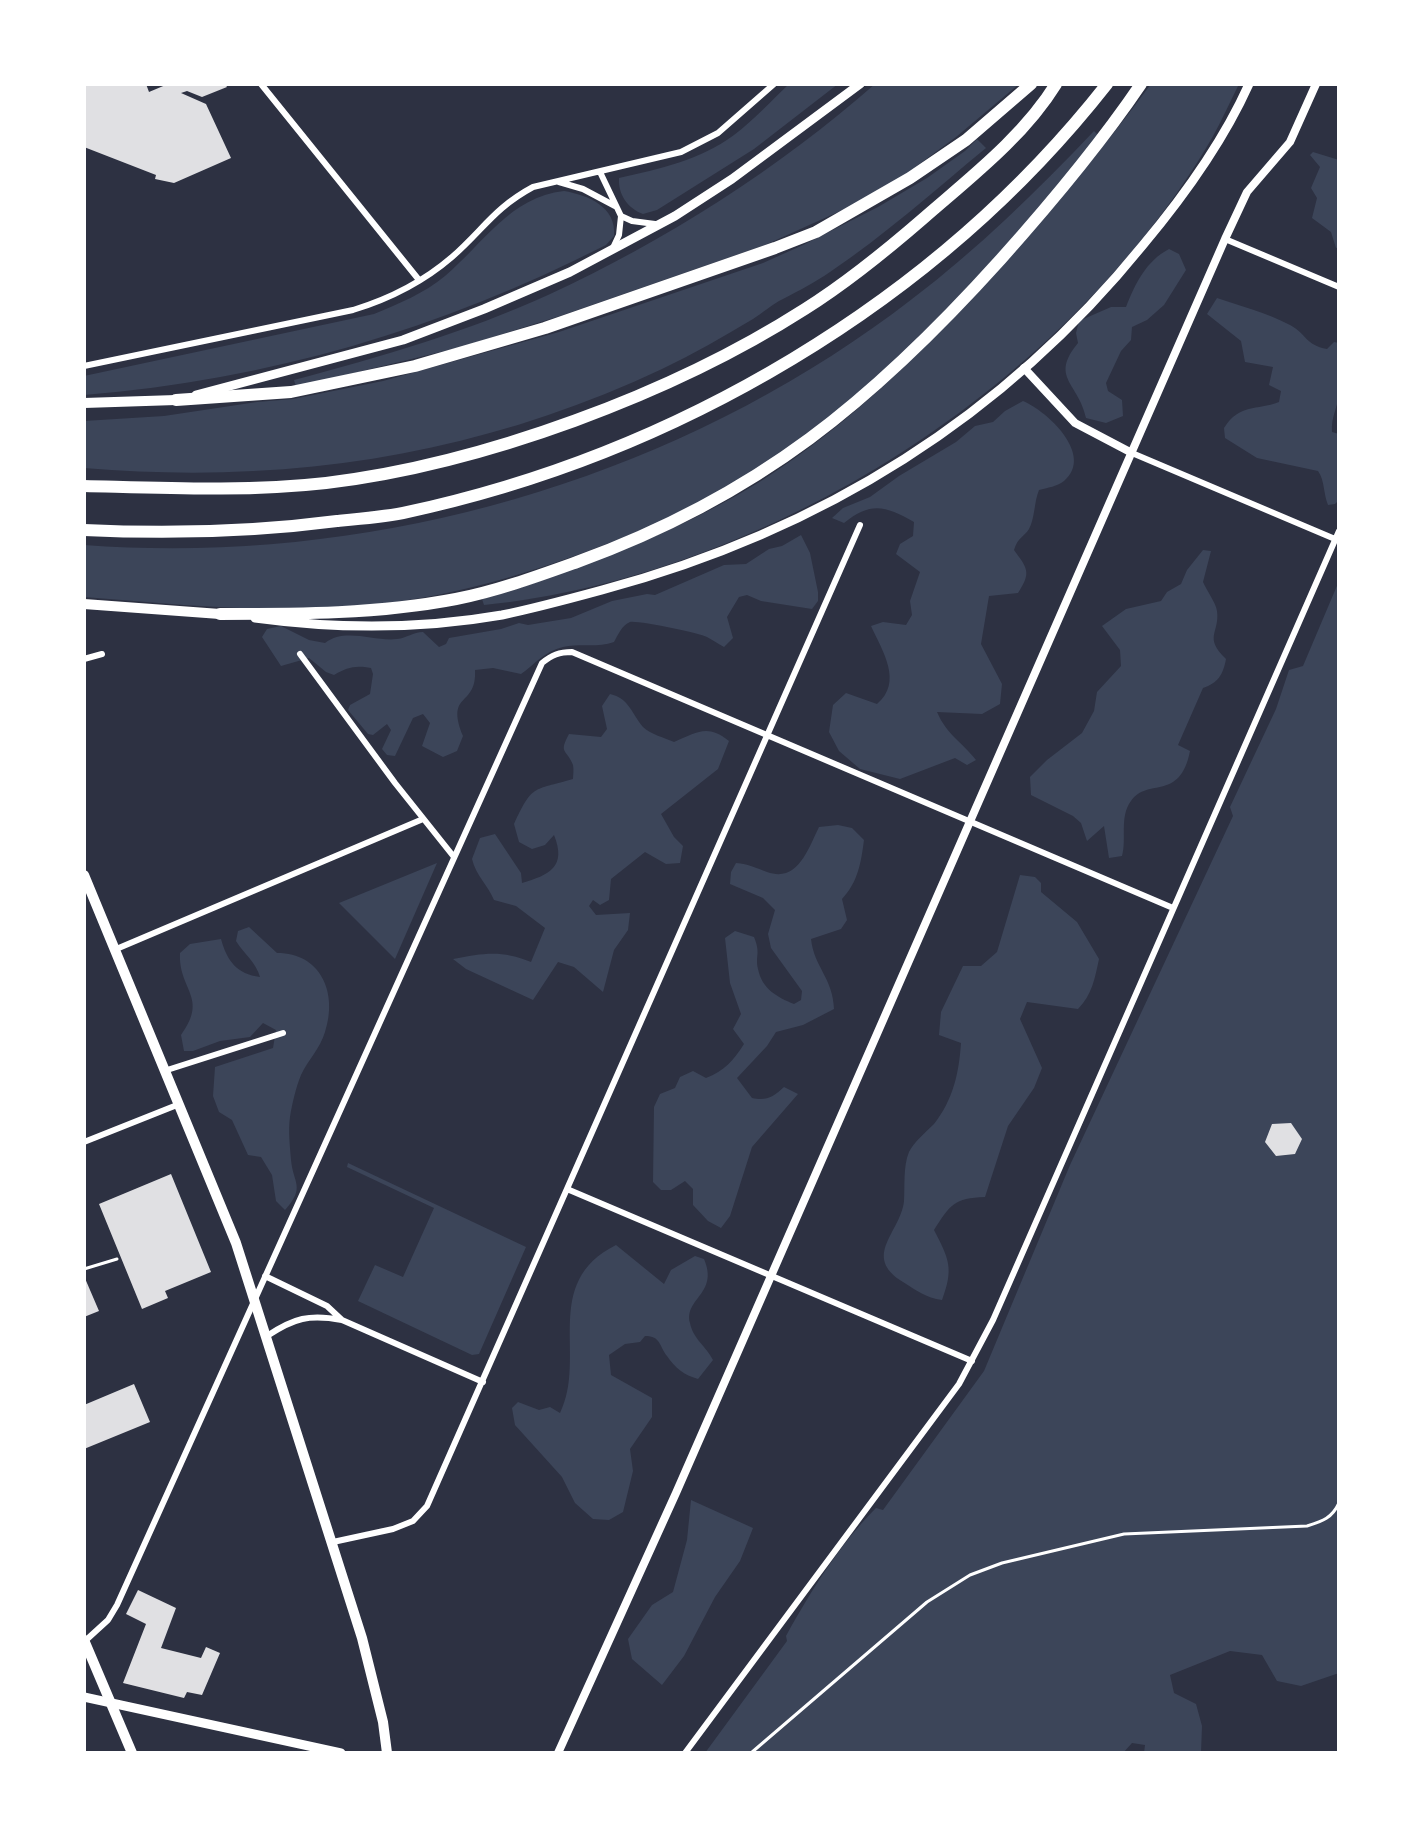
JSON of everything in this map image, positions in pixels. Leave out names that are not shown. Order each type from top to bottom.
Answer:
[{"type":"highway","points":[[176,400],[291,392],[415,366],[545,328],[775,248],[816,232],[910,178],[966,140],[1031,84]]},
{"type":"highway","points":[[84,486],[262,487],[371,476],[424,467],[472,454],[637,395],[716,358],[834,290],[881,254],[1006,143],[1043,104],[1056,84]]},
{"type":"highway","points":[[84,530],[156,533],[245,531],[400,514],[519,481],[660,428],[731,393],[817,344],[907,281],[998,203],[1071,128],[1107,84]]},
{"type":"highway","points":[[220,614],[324,614],[457,599],[622,546],[726,495],[828,427],[919,347],[1038,218],[1098,146],[1141,84]]},
{"type":"main road","points":[[84,403],[176,400],[403,340],[498,303],[660,224],[732,179],[860,84]]},
{"type":"main road","points":[[84,604],[325,625],[433,623],[511,613],[650,577],[779,529],[874,478],[948,430],[1081,316],[1161,224],[1205,162],[1249,84]]},
{"type":"main road","points":[[84,875],[236,1243],[362,1638],[383,1722],[387,1753]]},
{"type":"main road","points":[[84,1641],[132,1753]]},
{"type":"main road","points":[[84,1697],[341,1753]]},
{"type":"street","points":[[261,84],[419,280]]},
{"type":"street","points":[[84,366],[353,310],[384,300],[453,256],[506,203],[533,187],[661,158],[706,140],[737,119],[774,84]]},
{"type":"street","points":[[558,1753],[676,1493],[1225,239],[1247,192],[1290,142],[1316,84]]},
{"type":"street","points":[[600,172],[621,216],[619,235],[612,250]]},
{"type":"street","points":[[555,181],[583,189],[615,206]]},
{"type":"street","points":[[621,216],[646,224],[660,224]]},
{"type":"street","points":[[1225,239],[1339,287]]},
{"type":"street","points":[[1024,368],[1075,423],[1132,453],[1335,539]]},
{"type":"street","points":[[333,1542],[393,1529],[413,1521],[427,1506],[860,525]]},
{"type":"street","points":[[685,1753],[959,1384],[972,1361],[993,1320],[1339,531]]},
{"type":"street","points":[[84,1641],[108,1620],[117,1605],[542,663],[551,655],[572,652],[1173,908]]},
{"type":"street","points":[[84,659],[102,654]]},
{"type":"street","points":[[300,654],[454,857]]},
{"type":"street","points":[[114,950],[423,819]]},
{"type":"street","points":[[164,1071],[283,1033]]},
{"type":"street","points":[[84,1142],[177,1105]]},
{"type":"street","points":[[567,1189],[972,1361]]},
{"type":"street","points":[[265,1276],[327,1306],[342,1320]]},
{"type":"street","points":[[267,1336],[289,1321],[321,1316],[342,1320],[483,1382]]},
{"type":"lane","points":[[84,1269],[117,1259]]},
{"type":"lane","points":[[751,1753],[927,1602],[970,1575],[1002,1563],[1124,1534],[1307,1526],[1324,1521],[1334,1513],[1339,1503]]},
{"type":"shaded area","points":[[789,84],[838,84],[754,149],[657,210],[643,214],[625,200],[619,178],[679,162],[721,144]]},
{"type":"shaded area","points":[[875,84],[1019,84],[906,174],[847,208],[765,245],[461,347],[296,387],[294,380],[455,332],[592,274],[677,227],[760,174]]},
{"type":"shaded area","points":[[1151,84],[1239,84],[1212,138],[1151,228],[1078,311],[993,386],[900,453],[801,510],[697,555],[591,587],[484,605],[482,599],[604,557],[696,517],[761,481],[825,436],[884,386],[966,304],[1094,158]]},
{"type":"shaded area","points":[[1094,131],[1098,135],[1005,246],[870,386],[767,464],[683,512],[591,550],[526,572],[459,590],[391,602],[322,608],[254,609],[84,597],[84,545],[194,548],[304,541],[413,524],[520,497],[625,461],[726,416],[822,362],[912,299],[1006,219]]},
{"type":"shaded area","points":[[977,139],[986,148],[890,228],[830,272],[697,351],[592,399],[522,424],[380,458],[234,472],[84,468],[84,421],[164,416],[293,399],[383,381],[559,332],[763,263],[803,245],[927,178]]},
{"type":"shaded area","points":[[1313,152],[1339,160],[1339,247],[1336,248],[1331,232],[1312,218],[1317,198],[1311,188],[1320,167],[1310,155]]},
{"type":"shaded area","points":[[564,191],[591,199],[606,210],[614,226],[614,236],[606,245],[481,302],[352,346],[287,363],[153,388],[84,395],[84,376],[374,314],[411,298],[437,282],[499,223],[528,202]]},
{"type":"shaded area","points":[[1169,249],[1179,254],[1186,270],[1164,305],[1147,320],[1132,327],[1131,340],[1121,351],[1106,383],[1108,391],[1122,400],[1123,416],[1106,423],[1086,418],[1066,373],[1070,355],[1078,343],[1076,333],[1079,321],[1111,307],[1126,307],[1137,282],[1148,267]]},
{"type":"shaded area","points":[[1217,298],[1296,328],[1320,347],[1327,349],[1334,342],[1339,343],[1340,389],[1332,427],[1332,432],[1339,434],[1339,500],[1335,504],[1328,505],[1318,471],[1257,458],[1225,438],[1224,428],[1230,420],[1242,411],[1279,402],[1281,391],[1269,385],[1273,367],[1245,362],[1241,341],[1207,314]]},
{"type":"shaded area","points":[[1023,401],[1055,424],[1071,447],[1074,459],[1072,471],[1064,481],[1039,490],[1031,525],[1014,550],[1026,570],[1018,593],[989,596],[981,644],[1002,684],[1000,704],[982,714],[937,712],[950,732],[976,760],[967,765],[955,758],[900,779],[860,769],[839,751],[829,732],[833,705],[846,693],[877,704],[885,695],[890,677],[888,666],[871,626],[883,622],[906,625],[912,615],[910,601],[920,572],[896,554],[900,544],[913,536],[914,522],[879,508],[862,511],[844,523],[832,518],[843,508],[870,497],[956,442],[975,426],[993,422]]},
{"type":"shaded area","points":[[801,535],[810,553],[818,592],[818,601],[812,609],[761,601],[747,595],[739,597],[727,617],[733,638],[724,647],[693,633],[630,622],[622,628],[614,642],[557,649],[521,674],[493,668],[475,670],[471,690],[459,705],[458,722],[463,736],[457,751],[443,757],[422,746],[430,723],[423,714],[413,718],[395,756],[387,755],[382,749],[391,730],[387,724],[373,735],[368,734],[348,710],[350,705],[370,694],[371,668],[352,667],[334,675],[309,658],[281,666],[262,637],[267,629],[281,626],[309,640],[325,643],[342,636],[397,639],[423,632],[439,647],[446,644],[449,638],[519,623],[528,625],[571,618],[612,601],[655,595],[724,565],[746,564],[769,549],[782,546]]},
{"type":"shaded area","points":[[1203,550],[1211,551],[1203,582],[1216,608],[1214,640],[1226,659],[1225,665],[1216,681],[1203,688],[1178,745],[1190,751],[1179,777],[1171,783],[1138,794],[1131,801],[1125,814],[1122,856],[1109,858],[1104,826],[1087,841],[1081,823],[1073,816],[1031,795],[1030,777],[1082,733],[1094,711],[1097,692],[1121,666],[1120,650],[1102,626],[1126,609],[1161,601],[1167,592],[1181,584],[1187,570]]},
{"type":"shaded area","points":[[1339,581],[1339,1673],[1301,1686],[1277,1681],[1262,1655],[1230,1651],[1170,1675],[1174,1693],[1196,1704],[1202,1726],[1201,1753],[1144,1753],[1145,1745],[1132,1743],[1123,1753],[705,1753],[787,1641],[786,1636],[838,1553],[876,1508],[883,1510],[984,1371],[1070,1165],[1233,816],[1230,807],[1276,709],[1289,670],[1303,666]]},
{"type":"shaded area","points":[[610,694],[626,703],[646,729],[674,742],[702,731],[729,741],[718,769],[661,814],[683,846],[680,863],[666,864],[645,852],[611,879],[609,900],[600,905],[593,900],[589,906],[596,915],[630,913],[628,930],[614,950],[603,992],[574,967],[558,962],[533,1000],[466,969],[453,959],[493,954],[531,962],[545,928],[516,906],[494,900],[472,859],[480,838],[495,834],[521,873],[522,883],[540,877],[553,868],[558,855],[554,835],[545,845],[532,849],[519,842],[514,824],[525,802],[535,791],[573,779],[573,765],[564,748],[566,740],[569,734],[601,737],[607,729],[602,706]]},
{"type":"shaded area","points":[[838,825],[852,828],[864,840],[855,879],[842,899],[847,920],[841,929],[811,939],[833,998],[834,1009],[803,1025],[776,1032],[737,1078],[752,1098],[770,1097],[784,1087],[798,1094],[752,1147],[730,1216],[721,1228],[708,1221],[693,1205],[693,1189],[685,1181],[671,1190],[661,1190],[653,1182],[654,1107],[660,1094],[675,1088],[680,1077],[693,1071],[706,1078],[718,1072],[744,1044],[733,1029],[741,1014],[730,983],[725,938],[735,931],[754,937],[758,969],[767,987],[794,1004],[801,1000],[802,991],[771,948],[768,934],[775,910],[763,898],[730,884],[736,863],[767,872],[787,873],[806,854],[819,827]]},
{"type":"shaded area","points":[[437,863],[395,959],[339,903]]},
{"type":"shaded area","points":[[1020,875],[1035,877],[1041,883],[1041,892],[1077,922],[1099,959],[1090,992],[1078,1009],[1027,1002],[1020,1019],[1042,1068],[1034,1088],[1008,1126],[985,1197],[954,1204],[934,1230],[949,1271],[942,1300],[936,1299],[917,1291],[891,1272],[885,1263],[884,1253],[904,1201],[909,1152],[941,1115],[957,1075],[961,1043],[939,1035],[941,1012],[963,966],[981,966],[997,952]]},
{"type":"shaded area","points":[[249,927],[277,953],[305,960],[315,968],[327,990],[329,1003],[323,1038],[301,1075],[292,1107],[289,1138],[297,1190],[285,1210],[276,1201],[272,1175],[261,1157],[248,1155],[232,1120],[219,1112],[213,1096],[215,1067],[273,1048],[276,1030],[263,1023],[250,1037],[220,1041],[193,1051],[184,1051],[181,1035],[189,1022],[192,1002],[183,976],[180,953],[190,944],[221,939],[234,965],[245,973],[260,977],[253,962],[236,941],[238,931]]},
{"type":"shaded area","points":[[348,1163],[526,1247],[479,1354],[472,1355],[358,1301],[375,1265],[403,1277],[434,1208],[347,1167]]},
{"type":"shaded area","points":[[616,1245],[664,1284],[671,1270],[695,1256],[704,1259],[707,1271],[705,1288],[689,1315],[694,1334],[713,1360],[698,1379],[673,1364],[657,1340],[650,1336],[645,1336],[640,1342],[625,1344],[609,1355],[611,1375],[652,1398],[652,1417],[630,1449],[633,1471],[623,1512],[609,1520],[593,1519],[575,1503],[562,1477],[515,1425],[512,1408],[518,1402],[539,1410],[550,1407],[560,1413],[570,1368],[572,1300],[579,1279],[593,1261]]},
{"type":"shaded area","points":[[691,1500],[753,1528],[740,1561],[715,1597],[684,1656],[662,1685],[632,1659],[628,1639],[652,1605],[673,1592],[687,1540]]},
{"type":"building","points":[[84,84],[146,84],[149,92],[168,84],[225,84],[227,87],[202,97],[187,91],[181,93],[206,104],[231,158],[174,183],[155,179],[156,175],[84,147]]},
{"type":"building","points":[[1291,1123],[1302,1139],[1295,1154],[1276,1156],[1265,1142],[1272,1124]]},
{"type":"building","points":[[171,1174],[211,1272],[165,1291],[168,1298],[142,1309],[99,1204]]},
{"type":"building","points":[[84,1276],[99,1311],[84,1317]]},
{"type":"building","points":[[134,1384],[150,1422],[84,1449],[84,1405]]},
{"type":"building","points":[[138,1590],[176,1608],[161,1648],[201,1658],[206,1647],[220,1653],[202,1695],[187,1692],[184,1698],[123,1683],[146,1624],[126,1614]]}]
